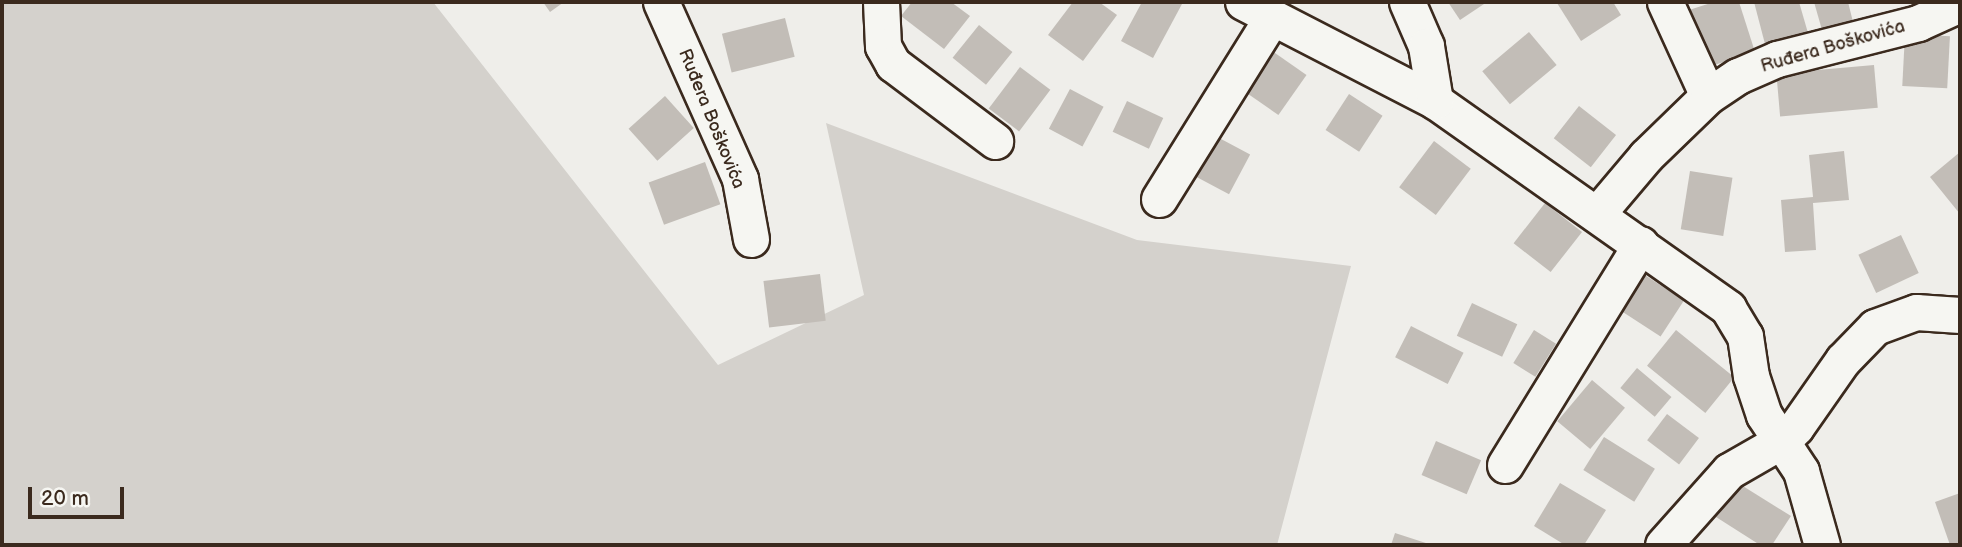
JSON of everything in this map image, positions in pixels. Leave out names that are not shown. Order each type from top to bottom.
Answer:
[{"type":"street","name":"Ruđera Boškovića","points":[[661,2],[740,179],[751,239]]},
{"type":"street","points":[[881,2],[883,46],[893,64],[995,141]]},
{"type":"street","points":[[1407,2],[1426,46],[1435,101]]},
{"type":"street","points":[[1665,2],[1709,96]]},
{"type":"street","name":"Ruđera Boškovića","points":[[1597,214],[1646,156],[1709,96],[1777,59],[1918,23],[1960,4]]},
{"type":"street","points":[[1159,199],[1257,10],[1376,67],[1435,101],[1712,292],[1738,321],[1765,415],[1801,471],[1822,545]]},
{"type":"street","points":[[1505,465],[1641,244]]},
{"type":"street","points":[[1663,545],[1729,471],[1783,440],[1807,414],[1843,359],[1875,327],[1916,312],[1960,315]]},
{"type":"shaded area","points":[[2,2],[433,2],[718,365],[864,295],[826,123],[1137,240],[1351,266],[1277,545],[2,545]]},
{"type":"building","points":[[543,2],[564,2],[550,12]]},
{"type":"building","points":[[912,2],[951,2],[970,16],[944,49],[901,16]]},
{"type":"building","points":[[1073,2],[1099,2],[1117,15],[1083,61],[1048,35]]},
{"type":"building","points":[[1142,2],[1182,4],[1153,58],[1121,41]]},
{"type":"building","points":[[1448,2],[1487,2],[1460,20]]},
{"type":"building","points":[[1613,2],[1621,15],[1581,41],[1557,3]]},
{"type":"building","points":[[1714,2],[1739,2],[1755,52],[1708,67],[1689,10]]},
{"type":"building","points":[[1754,2],[1799,2],[1808,33],[1765,44]]},
{"type":"building","points":[[1814,2],[1848,2],[1853,22],[1822,30]]},
{"type":"building","points":[[785,18],[795,57],[732,73],[722,34]]},
{"type":"building","points":[[979,25],[1012,52],[986,85],[953,58]]},
{"type":"building","points":[[1529,32],[1557,65],[1510,104],[1482,71]]},
{"type":"building","points":[[1905,34],[1950,36],[1947,88],[1902,86]]},
{"type":"building","points":[[1268,48],[1307,75],[1278,115],[1240,88]]},
{"type":"building","points":[[1874,65],[1878,108],[1780,116],[1776,74]]},
{"type":"building","points":[[1020,67],[1050,90],[1019,131],[989,109]]},
{"type":"building","points":[[1070,89],[1104,107],[1082,147],[1049,129]]},
{"type":"building","points":[[1349,94],[1383,116],[1359,152],[1326,130]]},
{"type":"building","points":[[665,96],[694,128],[657,161],[629,129]]},
{"type":"building","points":[[1127,101],[1163,118],[1149,149],[1113,132]]},
{"type":"building","points":[[1579,106],[1616,135],[1591,167],[1554,138]]},
{"type":"building","points":[[1206,131],[1250,154],[1229,194],[1185,171]]},
{"type":"building","points":[[1434,141],[1471,169],[1436,215],[1399,187]]},
{"type":"building","points":[[1844,151],[1849,200],[1813,203],[1816,250],[1785,252],[1781,200],[1813,197],[1809,155]]},
{"type":"building","points":[[1960,152],[1960,214],[1930,177]]},
{"type":"building","points":[[705,162],[720,204],[664,225],[649,183]]},
{"type":"building","points":[[1690,171],[1732,178],[1723,236],[1681,229]]},
{"type":"building","points":[[1545,203],[1582,232],[1551,272],[1514,243]]},
{"type":"building","points":[[1901,235],[1919,273],[1876,293],[1858,255]]},
{"type":"building","points":[[1637,270],[1684,300],[1661,337],[1614,306]]},
{"type":"building","points":[[820,274],[826,321],[769,328],[763,281]]},
{"type":"building","points":[[1472,303],[1517,324],[1502,357],[1457,336]]},
{"type":"building","points":[[1411,326],[1464,353],[1448,384],[1395,357]]},
{"type":"building","points":[[1534,330],[1556,344],[1535,377],[1513,363]]},
{"type":"building","points":[[1676,330],[1734,377],[1705,413],[1647,366]]},
{"type":"building","points":[[1637,368],[1671,397],[1655,417],[1620,388]]},
{"type":"building","points":[[1592,380],[1625,408],[1590,449],[1557,421]]},
{"type":"building","points":[[1667,414],[1699,438],[1679,464],[1647,440]]},
{"type":"building","points":[[1604,437],[1655,469],[1634,502],[1583,470]]},
{"type":"building","points":[[1436,441],[1481,460],[1467,494],[1422,475]]},
{"type":"building","points":[[1560,483],[1606,510],[1584,545],[1565,545],[1534,526]]},
{"type":"building","points":[[1738,483],[1791,516],[1772,545],[1760,545],[1716,517]]},
{"type":"building","points":[[1960,493],[1960,545],[1950,545],[1935,502]]},
{"type":"building","points":[[1395,533],[1432,545],[1391,545]]}]
